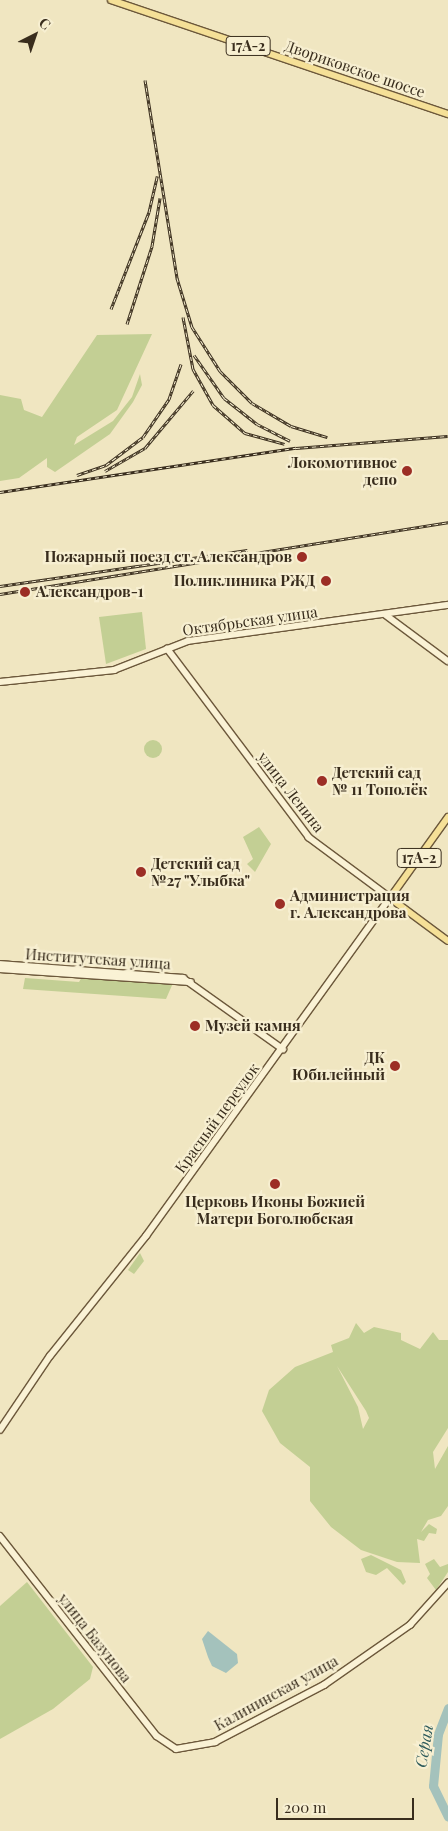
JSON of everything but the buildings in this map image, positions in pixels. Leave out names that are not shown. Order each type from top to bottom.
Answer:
[{"type":"main road","name":"Двориковское шоссе","points":[[111,0],[448,114]]},
{"type":"main road","name":"Октябрьская улица","points":[[0,682],[94,674],[188,641],[448,605]]},
{"type":"main road","points":[[386,615],[448,661]]},
{"type":"main road","name":"улица Ленина","points":[[167,649],[309,838],[448,941]]},
{"type":"main road","name":"Красный переулок","points":[[0,1430],[50,1356],[126,1263],[448,817]]},
{"type":"main road","name":"Институтская улица","points":[[0,964],[26,968],[193,982],[282,1049]]},
{"type":"main road","name":"Институтская улица","points":[[0,969],[26,968]]},
{"type":"main road","name":"улица Базунова","points":[[0,1536],[157,1736],[176,1749]]},
{"type":"main road","name":"Калининская улица","points":[[176,1749],[215,1742],[324,1685],[410,1625],[448,1583]]},
{"type":"green space","points":[[152,334],[117,410],[77,437],[74,445],[113,421],[132,397],[140,374],[142,385],[133,402],[110,434],[55,472],[47,467],[47,458],[19,478],[0,481],[0,395],[21,399],[24,410],[42,417],[97,335]]},
{"type":"green space","points":[[142,612],[146,649],[106,664],[99,617]]},
{"type":"green space","points":[[153,740],[159,743],[162,749],[159,755],[153,758],[147,755],[144,749],[147,743]]},
{"type":"green space","points":[[259,827],[271,844],[255,872],[247,864],[253,859],[243,837]]},
{"type":"green space","points":[[82,977],[173,983],[166,999],[23,989],[25,978],[79,982]]},
{"type":"green space","points":[[140,1253],[144,1261],[134,1274],[128,1270]]},
{"type":"green space","points":[[356,1323],[364,1333],[374,1327],[401,1333],[401,1340],[420,1349],[433,1332],[439,1340],[448,1340],[448,1428],[433,1452],[435,1469],[448,1446],[448,1506],[441,1516],[428,1520],[421,1532],[429,1524],[437,1529],[436,1534],[429,1533],[424,1541],[417,1539],[420,1563],[397,1562],[361,1550],[331,1527],[310,1501],[310,1467],[280,1443],[262,1411],[269,1390],[295,1367],[333,1352],[331,1345],[349,1338]],"holes":[[[337,1366],[369,1418],[363,1429],[358,1407]]]},
{"type":"green space","points":[[371,1555],[401,1570],[406,1582],[403,1585],[387,1568],[376,1575],[366,1572],[361,1559]]},
{"type":"green space","points":[[434,1559],[440,1567],[448,1564],[448,1572],[436,1590],[427,1578],[430,1574],[425,1564]]},
{"type":"green space","points":[[27,1582],[93,1667],[90,1679],[53,1709],[0,1739],[0,1606]]},
{"type":"water","points":[[208,1631],[237,1654],[238,1663],[226,1673],[212,1666],[208,1657],[202,1639]]},
{"type":"waterway","name":"Серая","points":[[448,1708],[438,1734],[433,1786],[448,1817]]},
{"type":"railway","points":[[145,80],[177,278],[192,327],[220,371],[252,403],[291,426],[327,437]]},
{"type":"railway","points":[[111,309],[149,212],[157,176]]},
{"type":"railway","points":[[127,324],[152,246],[160,198]]},
{"type":"railway","points":[[183,317],[193,369],[213,405],[245,433],[285,444]]},
{"type":"railway","points":[[194,355],[224,398],[257,424],[290,441]]},
{"type":"railway","points":[[77,475],[106,465],[143,437],[169,399],[181,364]]},
{"type":"railway","points":[[105,471],[145,448],[193,391]]},
{"type":"railway","points":[[0,492],[296,448],[448,436]]},
{"type":"railway","points":[[0,594],[448,522]]},
{"type":"railway","points":[[0,586],[247,550]]},
{"type":"place","name":"Локомотивное депо","points":[[407,471]]},
{"type":"place","name":"Пожарный поезд ст. Александров","points":[[302,557]]},
{"type":"place","name":"Поликлиника РЖД","points":[[326,581]]},
{"type":"place","name":"Александров-1","points":[[25,592]]},
{"type":"place","name":"Детский сад № 11 Тополёк","points":[[322,781]]},
{"type":"place","name":"Детский сад №27 \"Улыбка\"","points":[[141,872]]},
{"type":"place","name":"Администрация г. Александрова","points":[[280,904]]},
{"type":"place","name":"Музей камня","points":[[195,1026]]},
{"type":"place","name":"ДК Юбилейный","points":[[395,1066]]},
{"type":"place","name":"Церковь Иконы Божией Матери Боголюбская","points":[[275,1184]]}]
